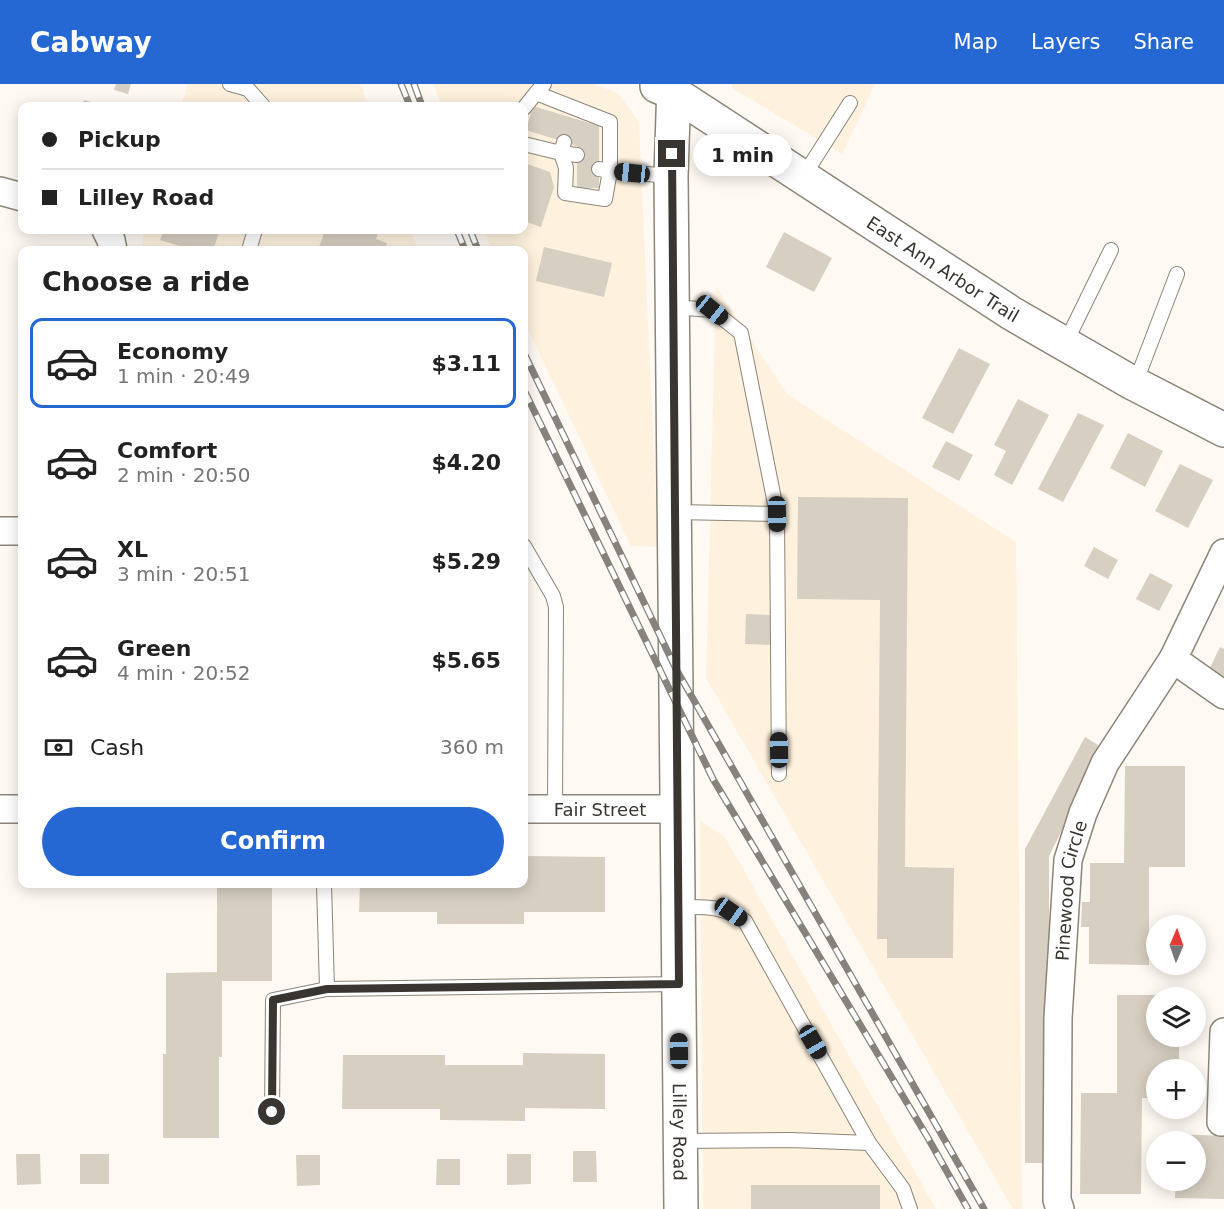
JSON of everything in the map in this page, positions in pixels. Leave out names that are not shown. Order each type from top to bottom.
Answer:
[{"type":"street","name":"Lilley Road","points":[[666,87],[674,307],[681,1209]]},
{"type":"street","name":"East Ann Arbor Trail","points":[[666,87],[1011,313],[1135,384],[1224,430]]},
{"type":"street","points":[[0,191],[18,196]]},
{"type":"street","points":[[0,531],[18,531]]},
{"type":"street","name":"Pinewood Circle","points":[[1060,1209],[1057,1200],[1058,1018],[1068,860],[1083,813],[1105,763],[1173,659],[1224,553]]},
{"type":"street","points":[[1173,659],[1224,695]]},
{"type":"street","points":[[0,809],[18,809]]},
{"type":"street","name":"Fair Street","points":[[528,809],[677,809]]},
{"type":"street","points":[[1221,1122],[1224,1032]]},
{"type":"lane","points":[[230,84],[249,86],[260,102]]},
{"type":"lane","points":[[527,102],[540,89],[558,107],[610,122],[604,163],[605,199],[565,193],[573,164],[563,147],[544,143],[528,144]]},
{"type":"lane","points":[[803,177],[850,103]]},
{"type":"lane","points":[[604,163],[671,176]]},
{"type":"lane","points":[[1065,344],[1112,250]]},
{"type":"lane","points":[[1135,384],[1177,274]]},
{"type":"lane","points":[[674,307],[712,310],[741,333],[777,514],[779,774]]},
{"type":"lane","points":[[675,512],[777,514]]},
{"type":"lane","points":[[528,553],[553,596],[556,607],[555,809]]},
{"type":"lane","points":[[324,888],[327,989]]},
{"type":"lane","points":[[678,907],[715,908],[731,912],[745,921],[870,1143],[903,1189],[910,1209]]},
{"type":"lane","points":[[272,1112],[273,1000],[327,989],[679,984]]},
{"type":"lane","points":[[680,1141],[790,1140],[870,1143]]},
{"type":"shaded area","points":[[188,84],[361,84],[367,102],[182,102]]},
{"type":"shaded area","points":[[434,84],[593,84],[618,93],[639,122],[658,547],[631,546],[528,329],[528,246],[490,246],[485,234],[528,234],[528,102],[440,102]]},
{"type":"shaded area","points":[[732,84],[875,84],[842,154],[732,88]]},
{"type":"shaded area","points":[[144,234],[412,234],[417,246],[142,246]]},
{"type":"shaded area","points":[[716,287],[787,394],[1016,542],[1022,1209],[1013,1209],[706,678]]},
{"type":"shaded area","points":[[700,820],[725,837],[936,1209],[703,1209]]},
{"type":"building","points":[[116,84],[131,84],[128,94],[114,90]]},
{"type":"building","points":[[533,106],[599,126],[599,188],[577,188],[577,146],[528,131]]},
{"type":"building","points":[[528,164],[550,172],[554,187],[541,227],[528,222]]},
{"type":"building","points":[[784,232],[832,258],[814,292],[766,267]]},
{"type":"building","points":[[162,234],[219,234],[214,246],[180,246],[160,240]]},
{"type":"building","points":[[324,234],[378,234],[376,239],[387,243],[386,246],[319,246]]},
{"type":"building","points":[[544,247],[612,263],[604,297],[536,281]]},
{"type":"building","points":[[959,348],[990,364],[953,434],[922,418]]},
{"type":"building","points":[[1018,399],[1049,415],[1012,485],[994,475],[1006,451],[994,445]]},
{"type":"building","points":[[1078,413],[1104,425],[1063,502],[1038,489]]},
{"type":"building","points":[[1128,433],[1163,451],[1145,487],[1110,468]]},
{"type":"building","points":[[946,441],[973,455],[959,481],[932,467]]},
{"type":"building","points":[[1180,464],[1213,480],[1188,528],[1155,511]]},
{"type":"building","points":[[798,497],[908,498],[905,867],[954,868],[953,958],[887,958],[887,939],[877,939],[880,600],[797,599]]},
{"type":"building","points":[[1094,547],[1118,560],[1108,579],[1084,566]]},
{"type":"building","points":[[1150,573],[1173,585],[1159,611],[1136,599]]},
{"type":"building","points":[[746,614],[771,615],[770,645],[745,644]]},
{"type":"building","points":[[1220,647],[1224,649],[1224,677],[1209,670]]},
{"type":"building","points":[[1085,737],[1103,748],[1049,856],[1049,1163],[1025,1163],[1025,849]]},
{"type":"building","points":[[1125,766],[1185,766],[1185,867],[1149,867],[1146,965],[1089,964],[1089,927],[1081,927],[1082,902],[1090,902],[1090,863],[1124,863]]},
{"type":"building","points":[[528,856],[605,857],[605,912],[524,912],[524,924],[437,924],[437,912],[359,912],[360,888],[528,888]]},
{"type":"building","points":[[217,888],[272,888],[272,981],[222,981],[219,1138],[163,1138],[166,973],[217,972]]},
{"type":"building","points":[[1117,995],[1146,995],[1146,1047],[1179,1047],[1179,1059],[1146,1059],[1146,1098],[1142,1098],[1141,1194],[1080,1194],[1081,1093],[1117,1093]]},
{"type":"building","points":[[523,1053],[605,1054],[605,1109],[525,1108],[525,1121],[440,1120],[440,1109],[342,1109],[343,1055],[445,1055],[445,1065],[523,1065]]},
{"type":"building","points":[[1206,1135],[1224,1136],[1224,1199],[1175,1198],[1175,1191],[1206,1191]]},
{"type":"building","points":[[573,1151],[596,1151],[597,1182],[573,1182]]},
{"type":"building","points":[[16,1154],[40,1154],[41,1184],[17,1185]]},
{"type":"building","points":[[80,1154],[109,1154],[109,1184],[80,1184]]},
{"type":"building","points":[[507,1154],[531,1154],[531,1184],[507,1185]]},
{"type":"building","points":[[296,1155],[320,1155],[320,1185],[297,1186]]},
{"type":"building","points":[[437,1159],[460,1159],[460,1185],[436,1185]]},
{"type":"building","points":[[751,1185],[880,1185],[880,1209],[751,1209]]},
{"type":"railway","points":[[401,84],[408,102]]},
{"type":"railway","points":[[414,84],[421,102]]},
{"type":"railway","points":[[459,234],[463,246]]},
{"type":"railway","points":[[472,234],[476,246]]},
{"type":"railway","points":[[528,361],[676,669],[984,1209]]},
{"type":"railway","points":[[528,398],[713,779],[928,1138],[968,1209]]},
{"type":"route","points":[[272,1112],[273,1000],[297,993],[327,989],[679,984],[672,154]]}]
